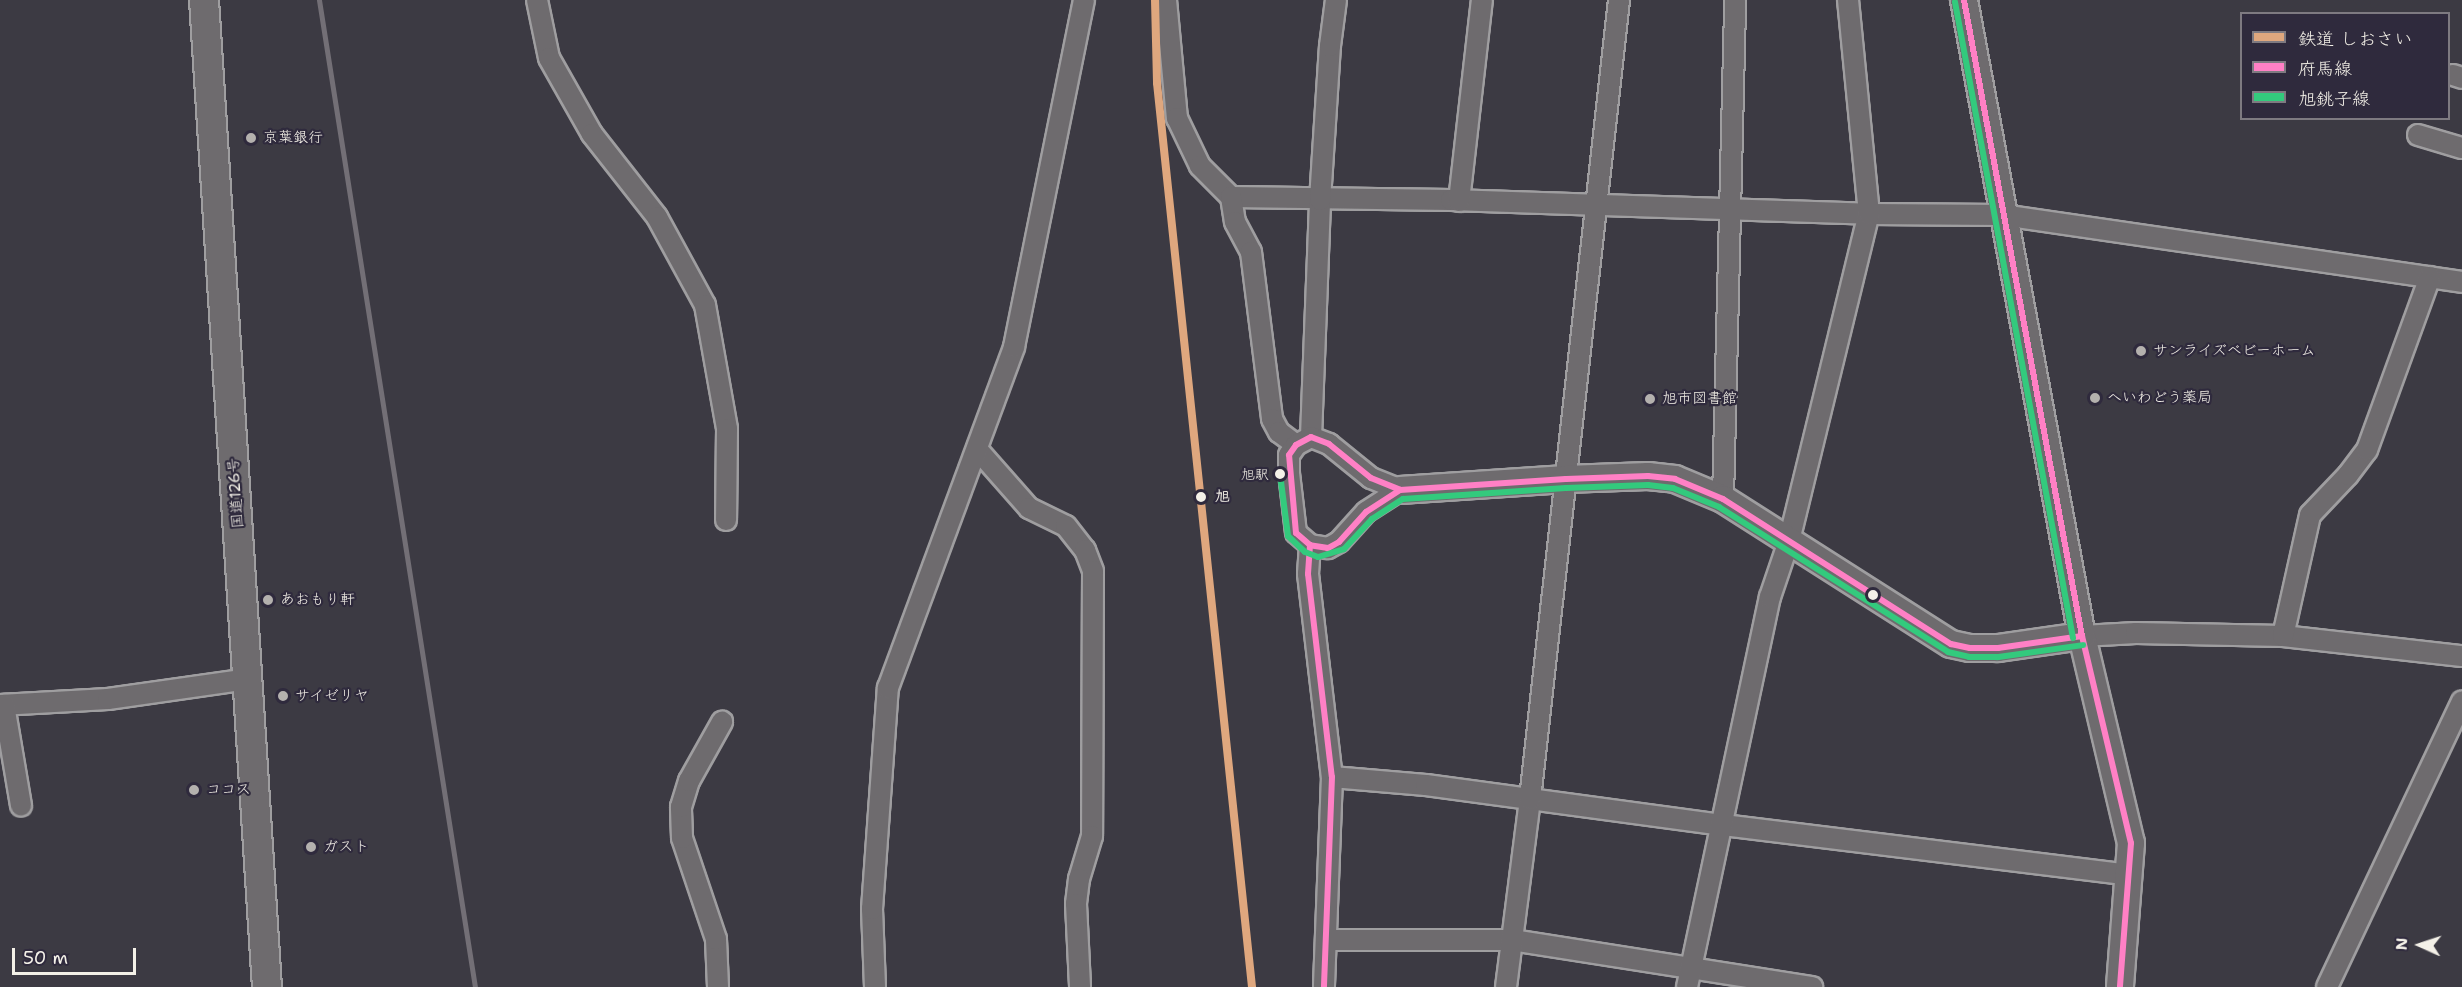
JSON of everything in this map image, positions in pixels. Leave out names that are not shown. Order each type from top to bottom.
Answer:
[{"type":"highway","name":"国道126号","points":[[204,0],[267,987]]},
{"type":"main road","points":[[1964,0],[2082,636],[2131,843],[2120,987]]},
{"type":"main road","points":[[1400,490],[1566,479],[1648,476],[1676,479],[1723,499],[1951,644],[1970,648],[1998,648],[2082,636]]},
{"type":"street","points":[[537,0],[549,58],[554,68],[592,134],[657,218],[705,305],[727,429],[726,520]]},
{"type":"street","points":[[875,987],[872,909],[888,688],[1014,347],[1084,0]]},
{"type":"street","points":[[1166,0],[1177,118],[1200,166],[1231,197],[1235,222],[1251,252],[1272,419],[1279,432],[1304,441],[1329,444],[1371,478],[1400,490]]},
{"type":"street","points":[[1336,0],[1330,46],[1304,441],[1289,455],[1296,532],[1310,545],[1329,548],[1339,542],[1366,512],[1400,490]]},
{"type":"street","points":[[1459,201],[1482,0]]},
{"type":"street","points":[[1506,987],[1530,798],[1619,0]]},
{"type":"street","points":[[1723,499],[1735,0]]},
{"type":"street","points":[[1687,987],[1770,597],[1789,541],[1869,214],[1848,0]]},
{"type":"street","points":[[2418,135],[2462,148]]},
{"type":"street","points":[[1231,197],[1459,201],[1869,214],[2003,215],[2462,282]]},
{"type":"street","points":[[2283,636],[2310,514],[2348,475],[2367,450],[2430,277]]},
{"type":"street","points":[[977,449],[1029,508],[1066,526],[1085,550],[1093,571],[1092,837],[1079,879],[1076,904],[1080,987]]},
{"type":"street","points":[[1310,545],[1308,574],[1332,777],[1328,940],[1324,987]]},
{"type":"street","points":[[2082,636],[2136,633],[2283,636],[2462,656]]},
{"type":"street","points":[[21,806],[2,705],[108,699],[248,678]]},
{"type":"street","points":[[2327,987],[2462,701]]},
{"type":"street","points":[[718,987],[716,939],[682,838],[681,807],[689,781],[722,722]]},
{"type":"street","points":[[1332,777],[1426,785],[1723,825],[2130,875]]},
{"type":"street","points":[[1328,940],[1512,940],[1812,987]]},
{"type":"waterway","points":[[319,0],[475,987]]},
{"type":"rail line","name":"しおさい","points":[[1155,0],[1157,83],[1252,987]]},
{"type":"transit line","name":"府馬線","points":[[1964,0],[2082,636],[2131,843],[2120,987]]},
{"type":"transit line","name":"旭銚子線","points":[[1955,2],[2073,638]]},
{"type":"transit line","name":"府馬線","points":[[1311,437],[1329,444],[1371,478],[1400,490],[1366,512],[1339,542],[1328,548],[1310,545],[1296,533],[1289,455],[1296,445],[1311,437]]},
{"type":"transit line","name":"旭銚子線","points":[[1280,474],[1288,536],[1305,552],[1318,557],[1344,549],[1372,519],[1403,499],[1648,485],[1673,488],[1719,507],[1948,652],[1969,657],[1998,657],[2083,645]]},
{"type":"transit line","name":"府馬線","points":[[1400,490],[1566,479],[1648,476],[1675,479],[1723,499],[1951,644],[1970,648],[1998,648],[2082,636]]},
{"type":"transit line","name":"府馬線","points":[[1310,545],[1308,574],[1332,777],[1324,987]]},
{"type":"place","name":"京葉銀行","points":[[251,138]]},
{"type":"place","name":"サンライズベビーホーム","points":[[2141,351]]},
{"type":"place","name":"へいわどう薬局","points":[[2095,398]]},
{"type":"place","name":"旭市図書館","points":[[1650,399]]},
{"type":"place","name":"旭駅","points":[[1280,474]]},
{"type":"place","name":"旭","points":[[1201,497]]},
{"type":"place","name":"あおもり軒","points":[[268,600]]},
{"type":"place","name":"サイゼリヤ","points":[[283,696]]},
{"type":"place","name":"ココス","points":[[194,790]]},
{"type":"place","name":"ガスト","points":[[311,847]]}]
